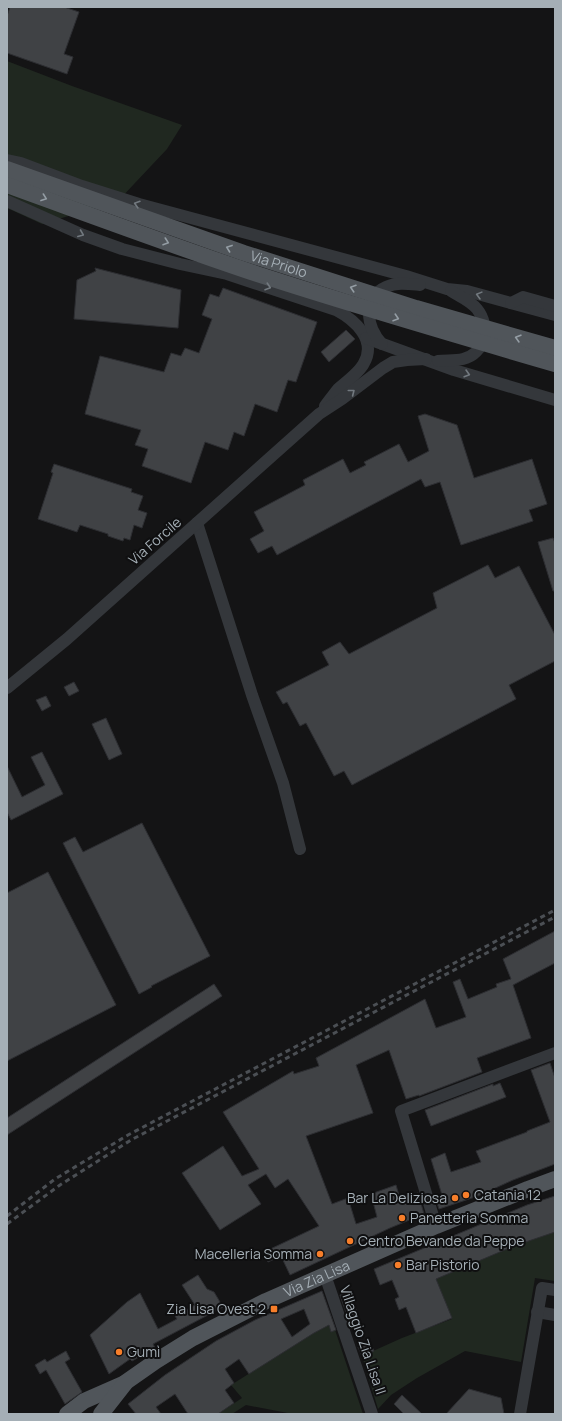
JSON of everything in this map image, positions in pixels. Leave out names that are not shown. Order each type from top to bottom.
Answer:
[{"type":"main road","name":"Via Priolo","points":[[7,168],[244,253],[416,308],[555,348]]},
{"type":"main road","name":"Via Priolo","points":[[7,184],[146,236],[257,274],[417,324],[555,364]]},
{"type":"main road","name":"Via Zia Lisa","points":[[104,1411],[126,1382],[156,1361],[194,1338],[266,1301],[436,1226],[555,1179]]},
{"type":"main road","points":[[67,1414],[84,1401],[126,1382]]},
{"type":"main road","points":[[84,1401],[104,1411]]},
{"type":"street","points":[[7,160],[21,163],[82,186],[139,204],[442,287],[476,307],[485,326],[485,336],[476,352],[462,360],[407,360],[393,362],[319,414]]},
{"type":"street","points":[[7,201],[83,235],[122,249],[227,274],[336,310],[353,321],[374,340],[454,370],[555,400]]},
{"type":"street","points":[[374,340],[368,313],[371,302],[377,293],[387,287],[401,284],[442,287],[468,291],[555,315]]},
{"type":"street","points":[[511,303],[523,297],[555,306]]},
{"type":"street","points":[[319,414],[337,391],[364,365],[368,352],[367,343],[374,340]]},
{"type":"street","name":"Via Forcile","points":[[7,688],[67,638],[319,414]]},
{"type":"street","points":[[197,523],[252,695],[283,783],[300,849]]},
{"type":"street","points":[[436,1226],[401,1111],[555,1053]]},
{"type":"street","name":"Villaggio Zia Lisa II","points":[[325,1275],[372,1414]]},
{"type":"street","points":[[520,1414],[542,1288],[555,1290]]},
{"type":"street","points":[[537,1312],[555,1315]]},
{"type":"shaded area","points":[[7,61],[182,125],[167,149],[118,201],[42,224],[7,208]]},
{"type":"shaded area","points":[[555,1232],[555,1281],[535,1278],[521,1362],[465,1351],[417,1378],[391,1395],[378,1409],[362,1356],[402,1338],[452,1319],[436,1279],[514,1246]]},
{"type":"shaded area","points":[[329,1325],[331,1332],[335,1330],[363,1414],[293,1414],[246,1405],[232,1414],[218,1414],[242,1398],[231,1385]]},
{"type":"building","points":[[10,7],[64,7],[79,12],[64,54],[73,57],[67,74],[7,53],[7,16]]},
{"type":"building","points":[[95,268],[181,290],[178,328],[74,319],[77,280],[96,271]]},
{"type":"building","points":[[223,288],[317,322],[296,382],[288,380],[277,412],[255,404],[244,436],[234,432],[228,450],[205,442],[191,483],[142,466],[148,449],[135,445],[141,430],[85,414],[100,356],[164,372],[171,353],[181,356],[185,348],[199,353],[212,319],[202,315],[210,294],[219,297]]},
{"type":"building","points":[[346,330],[355,339],[329,362],[321,352]]},
{"type":"building","points":[[425,414],[457,425],[474,478],[532,459],[547,504],[529,510],[533,521],[461,545],[440,482],[425,487],[421,479],[277,555],[272,546],[258,553],[250,539],[264,531],[254,512],[305,485],[303,480],[343,459],[350,473],[366,465],[364,462],[399,444],[408,462],[429,451],[418,416]]},
{"type":"building","points":[[54,464],[132,489],[131,492],[143,496],[138,510],[147,513],[142,528],[134,525],[130,540],[124,538],[123,541],[108,536],[108,534],[80,525],[77,532],[38,519],[53,473],[51,472]]},
{"type":"building","points":[[553,538],[555,543],[555,591],[553,591],[538,542]]},
{"type":"building","points":[[488,565],[495,578],[519,566],[555,635],[555,661],[509,685],[516,699],[352,785],[344,771],[334,776],[306,723],[300,726],[287,702],[283,704],[276,692],[329,665],[322,652],[340,642],[349,654],[437,608],[433,593]]},
{"type":"building","points":[[74,682],[79,691],[69,696],[64,687]]},
{"type":"building","points":[[46,696],[51,706],[42,711],[36,700]]},
{"type":"building","points":[[106,718],[122,754],[109,760],[92,724]]},
{"type":"building","points":[[42,752],[63,794],[11,820],[7,812],[7,766],[22,797],[45,785],[31,757]]},
{"type":"building","points":[[142,823],[210,956],[151,986],[152,987],[139,994],[63,843],[75,837],[83,852]]},
{"type":"building","points":[[48,872],[116,1005],[7,1061],[7,893]]},
{"type":"building","points":[[555,931],[555,963],[513,985],[531,1038],[477,1058],[482,1072],[419,1096],[406,1099],[389,1050],[356,1065],[373,1113],[306,1136],[332,1204],[348,1198],[356,1224],[377,1217],[371,1194],[396,1185],[400,1199],[418,1193],[424,1214],[390,1228],[290,1275],[281,1256],[268,1262],[264,1252],[319,1226],[288,1179],[275,1188],[266,1174],[248,1185],[261,1204],[220,1230],[182,1173],[223,1146],[242,1176],[259,1169],[223,1112],[293,1071],[294,1074],[319,1066],[316,1058],[425,999],[436,1028],[466,1017],[453,982],[460,979],[468,999],[497,987],[496,984],[511,979],[503,959]]},
{"type":"building","points":[[214,984],[222,996],[7,1135],[7,1118]]},
{"type":"building","points":[[550,1063],[555,1078],[555,1164],[513,1180],[478,1196],[439,1209],[435,1197],[442,1195],[431,1159],[445,1153],[451,1172],[481,1162],[476,1151],[550,1122],[531,1070]]},
{"type":"building","points":[[500,1083],[506,1097],[431,1126],[425,1110],[493,1084],[493,1086]]},
{"type":"building","points":[[555,1196],[555,1232],[514,1246],[436,1279],[452,1318],[416,1333],[406,1307],[399,1310],[395,1299],[399,1297],[392,1280],[380,1285],[374,1269],[527,1205]]},
{"type":"building","points":[[198,1275],[207,1289],[214,1292],[223,1307],[153,1344],[155,1348],[132,1361],[130,1359],[109,1374],[90,1335],[127,1302],[140,1293],[158,1329],[177,1319],[175,1316],[195,1305],[182,1285]]},
{"type":"building","points":[[322,1291],[336,1330],[331,1332],[329,1325],[249,1374],[239,1359],[225,1369],[234,1383],[225,1390],[234,1403],[218,1414],[188,1414],[175,1394],[156,1407],[161,1414],[136,1414],[128,1404],[165,1375],[216,1341],[255,1320]],"holes":[[[304,1309],[310,1324],[292,1337],[281,1319]]]},
{"type":"building","points":[[349,1292],[357,1312],[353,1314],[355,1319],[349,1321],[340,1295]]},
{"type":"building","points":[[370,1342],[374,1351],[362,1356],[358,1347]]},
{"type":"building","points":[[66,1351],[70,1359],[65,1362],[82,1392],[65,1404],[46,1370],[40,1374],[35,1365],[45,1359],[47,1362]]},
{"type":"building","points":[[469,1389],[501,1398],[504,1414],[446,1414]]},
{"type":"building","points":[[402,1395],[422,1414],[404,1414],[394,1404]]},
{"type":"railway","points":[[7,1216],[55,1179],[128,1135],[555,910]]},
{"type":"railway","points":[[7,1224],[60,1185],[131,1140],[555,917]]},
{"type":"place","name":"Catania 12","points":[[466,1195]]},
{"type":"place","name":"Bar La Deliziosa","points":[[455,1198]]},
{"type":"place","name":"Panetteria Somma","points":[[402,1218]]},
{"type":"place","name":"Centro Bevande da Peppe","points":[[350,1241]]},
{"type":"place","name":"Macelleria Somma","points":[[320,1254]]},
{"type":"place","name":"Bar Pistorio","points":[[398,1265]]},
{"type":"place","name":"Zia Lisa Ovest 2","points":[[274,1309]]},
{"type":"place","name":"Gumì","points":[[119,1352]]}]
